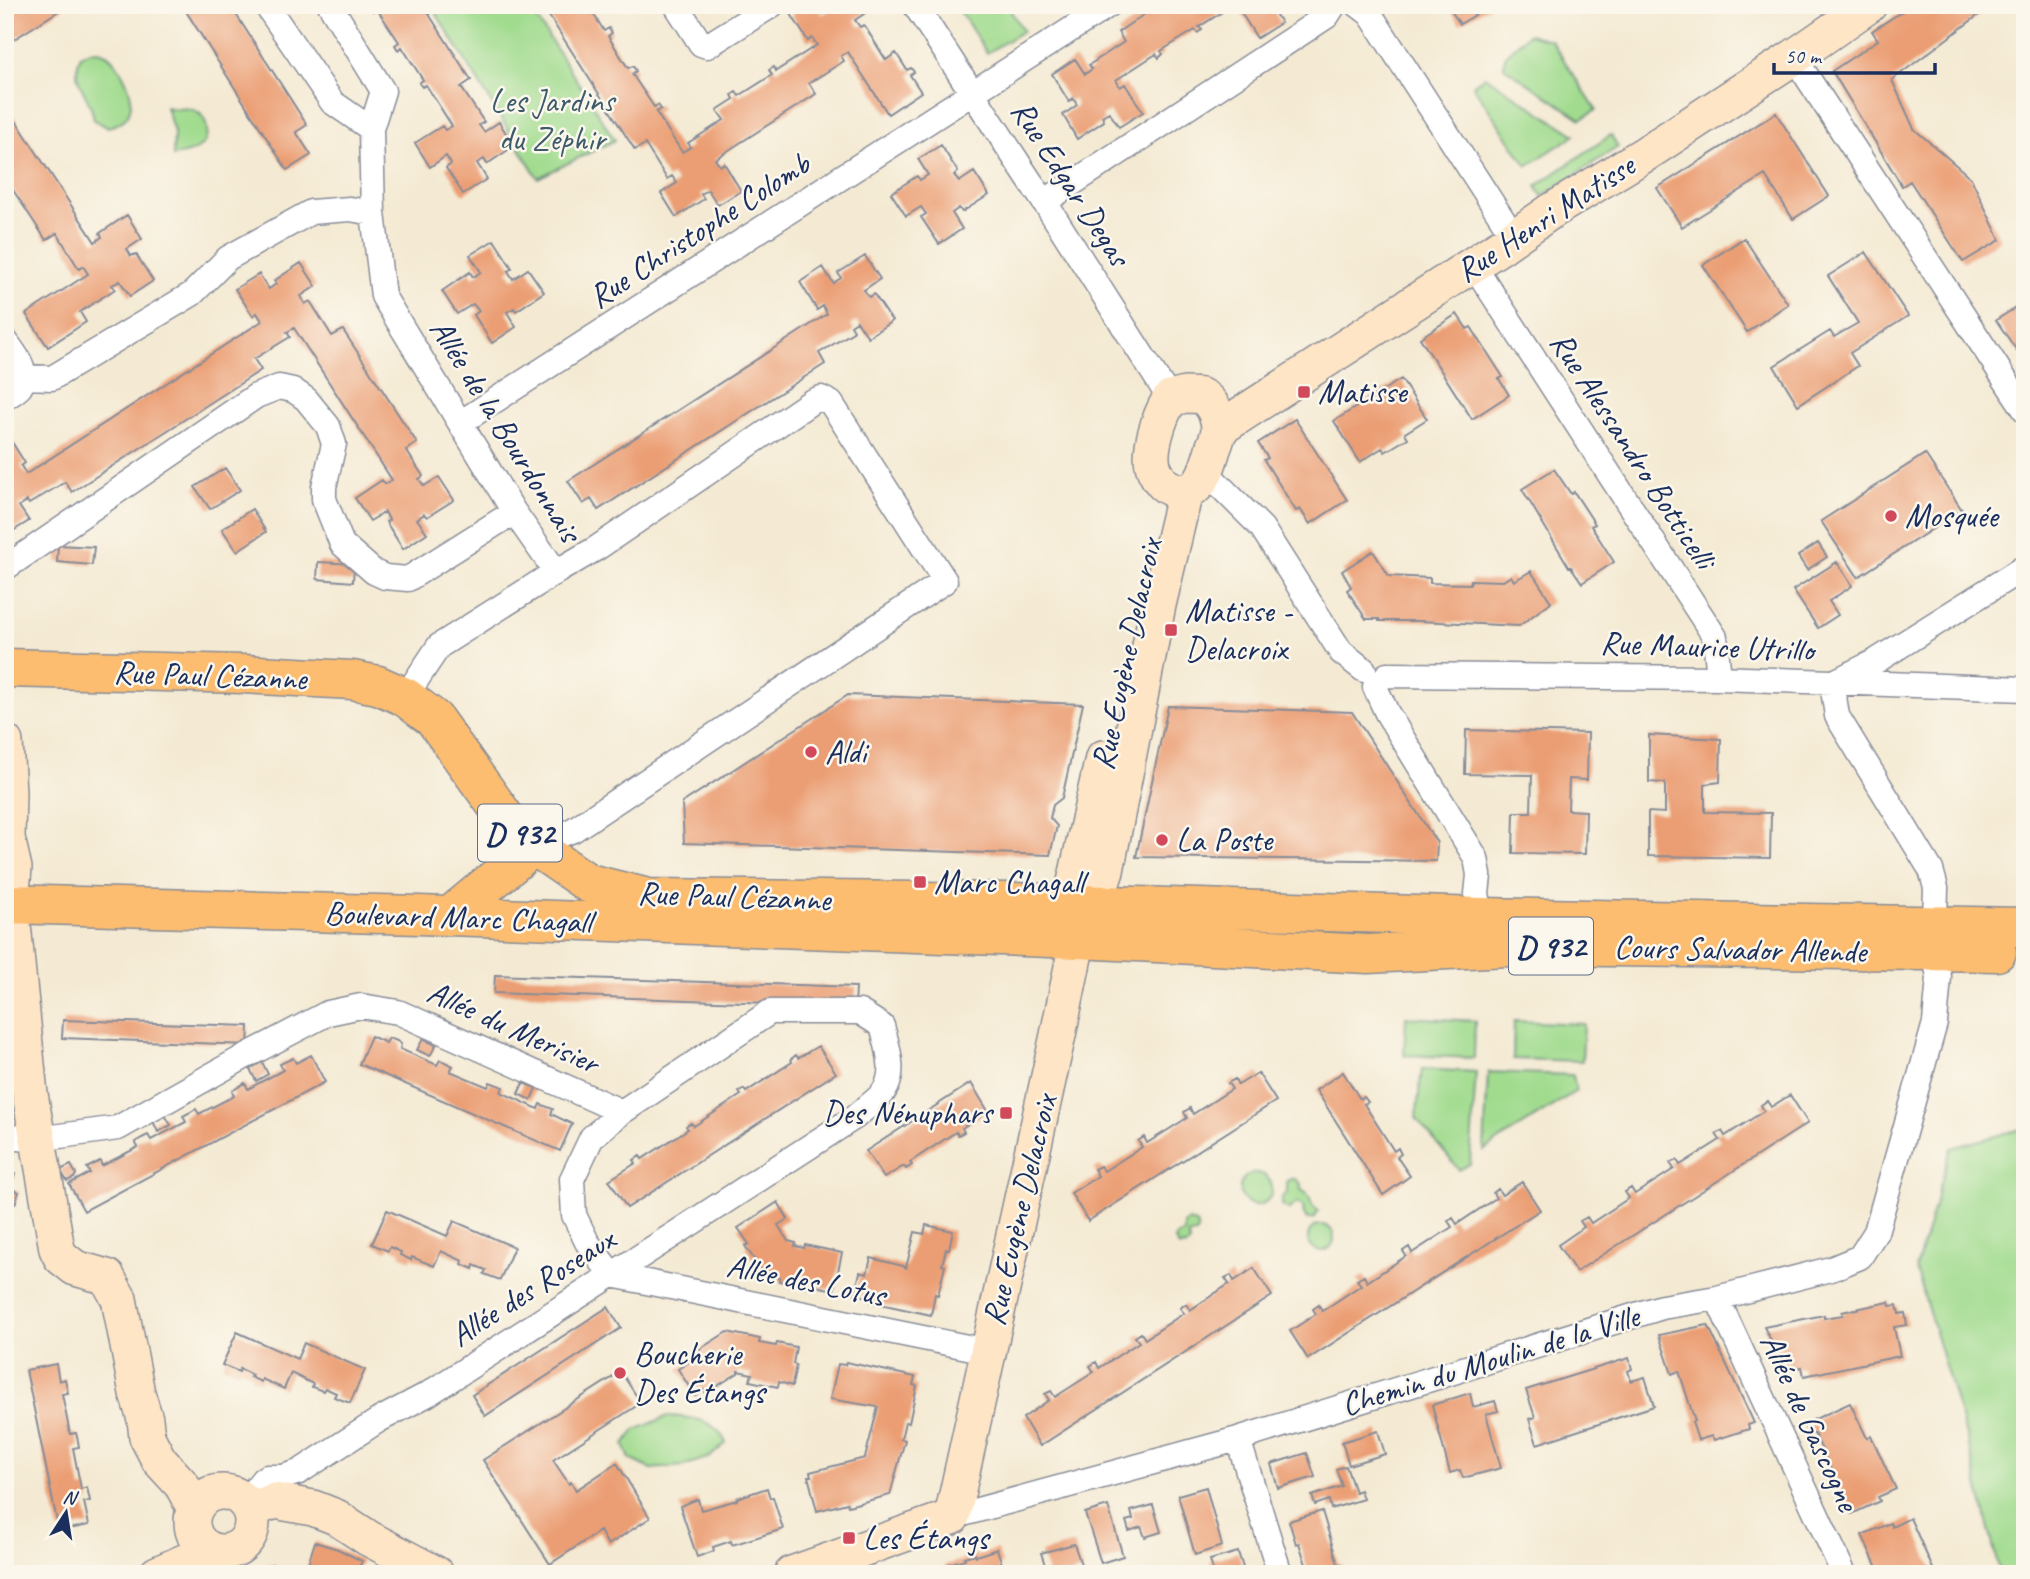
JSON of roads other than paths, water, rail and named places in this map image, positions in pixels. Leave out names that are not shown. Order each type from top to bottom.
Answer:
[{"type":"main road","name":"Rue Paul Cézanne","points":[[5,668],[243,674],[352,680],[378,685],[405,697],[434,719],[509,823],[534,846],[589,883],[648,898],[1081,921]]},
{"type":"main road","points":[[450,916],[534,846]]},
{"type":"main road","name":"Boulevard Marc Chagall","points":[[8,904],[450,916],[1081,921]]},
{"type":"main road","name":"Cours Salvador Allende","points":[[1081,921],[1149,907],[1482,917],[1934,939],[2025,952]]},
{"type":"main road","name":"Cours Salvador Allende","points":[[1081,921],[1368,954],[1528,946],[1934,939],[2025,927]]},
{"type":"street","points":[[266,5],[332,102],[371,129]]},
{"type":"street","name":"Allée de la Bourdonnais","points":[[330,5],[383,91],[371,129],[373,213],[383,296],[514,512],[556,572],[439,646],[405,697]]},
{"type":"street","points":[[676,5],[701,44],[708,46],[772,5]]},
{"type":"street","name":"Rue Edgar Degas","points":[[915,5],[1170,398]]},
{"type":"street","points":[[1044,202],[1327,16],[1334,5]]},
{"type":"street","points":[[1358,5],[1370,14],[1514,237]]},
{"type":"street","name":"Rue Henri Matisse","points":[[1219,429],[1550,212],[1794,57],[1869,5]]},
{"type":"street","name":"Rue Christophe Colomb","points":[[460,423],[974,94],[1094,9]]},
{"type":"street","points":[[1794,57],[2021,396]]},
{"type":"street","points":[[23,377],[52,378],[192,294],[228,258],[311,212],[350,209],[373,213]]},
{"type":"street","name":"Rue Alessandro Botticelli","points":[[1473,264],[1715,637],[1719,678]]},
{"type":"street","points":[[5,340],[22,364],[23,377],[20,387],[5,398]]},
{"type":"street","points":[[5,568],[256,396],[279,387],[293,390],[306,399],[328,426],[334,444],[324,487],[324,499],[342,544],[374,572],[385,577],[408,579],[514,512]]},
{"type":"street","points":[[1219,429],[1213,406],[1200,396],[1170,398],[1161,413],[1155,435],[1152,465],[1262,528],[1341,652],[1376,677],[1387,713],[1476,858],[1479,876],[1477,894],[1482,917]]},
{"type":"street","points":[[534,846],[573,830],[945,581],[831,403],[821,398],[811,402],[597,548],[556,572]]},
{"type":"street","name":"Rue Eugène Delacroix","points":[[952,1517],[1081,921],[1106,871],[1184,483],[1219,429]]},
{"type":"street","points":[[1934,939],[1936,888],[1931,870],[1837,716],[1832,683],[1876,662],[2025,567]]},
{"type":"street","name":"Rue Maurice Utrillo","points":[[1376,677],[1719,678],[2025,689]]},
{"type":"street","points":[[5,742],[7,838],[14,868],[8,904],[30,1094],[22,1137],[50,1216],[61,1257],[75,1268],[107,1278],[120,1299],[147,1437],[198,1474],[224,1518]]},
{"type":"street","name":"Chemin du Moulin de la Ville","points":[[792,1574],[952,1517],[1238,1439],[1662,1307],[1717,1298],[1840,1266],[1860,1257],[1875,1232],[1935,1023],[1939,977],[1934,939]]},
{"type":"street","name":"Allée du Merisier","points":[[22,1137],[118,1128],[232,1063],[328,1013],[361,1006],[398,1012],[622,1112],[770,1012],[860,1012],[882,1026],[890,1052],[890,1074],[882,1094],[855,1117]]},
{"type":"street","points":[[612,1275],[587,1242],[574,1215],[572,1179],[592,1137],[622,1112]]},
{"type":"street","name":"Allée des Roseaux","points":[[224,1518],[262,1479],[299,1472],[379,1420],[438,1388],[855,1117]]},
{"type":"street","name":"Allée des Lotus","points":[[612,1275],[987,1351]]},
{"type":"street","name":"Allée de Gascogne","points":[[1717,1298],[1844,1574]]},
{"type":"street","points":[[1238,1439],[1280,1574]]},
{"type":"street","points":[[155,1574],[224,1518],[296,1523],[368,1538],[436,1574]]},
{"type":"place","name":"Matisse","points":[[1304,392]]},
{"type":"place","name":"Mosquée","points":[[1891,516]]},
{"type":"place","name":"Matisse - Delacroix","points":[[1171,630]]},
{"type":"place","name":"Aldi","points":[[811,752]]},
{"type":"place","name":"La Poste","points":[[1162,840]]},
{"type":"place","name":"Marc Chagall","points":[[920,882]]},
{"type":"place","name":"Des Nénuphars","points":[[1006,1113]]},
{"type":"place","name":"Boucherie Des Étangs","points":[[620,1373]]},
{"type":"place","name":"Les Étangs","points":[[849,1538]]},
{"type":"park label","name":"Les Jardins du Zéphir","points":[[552,120]]}]
